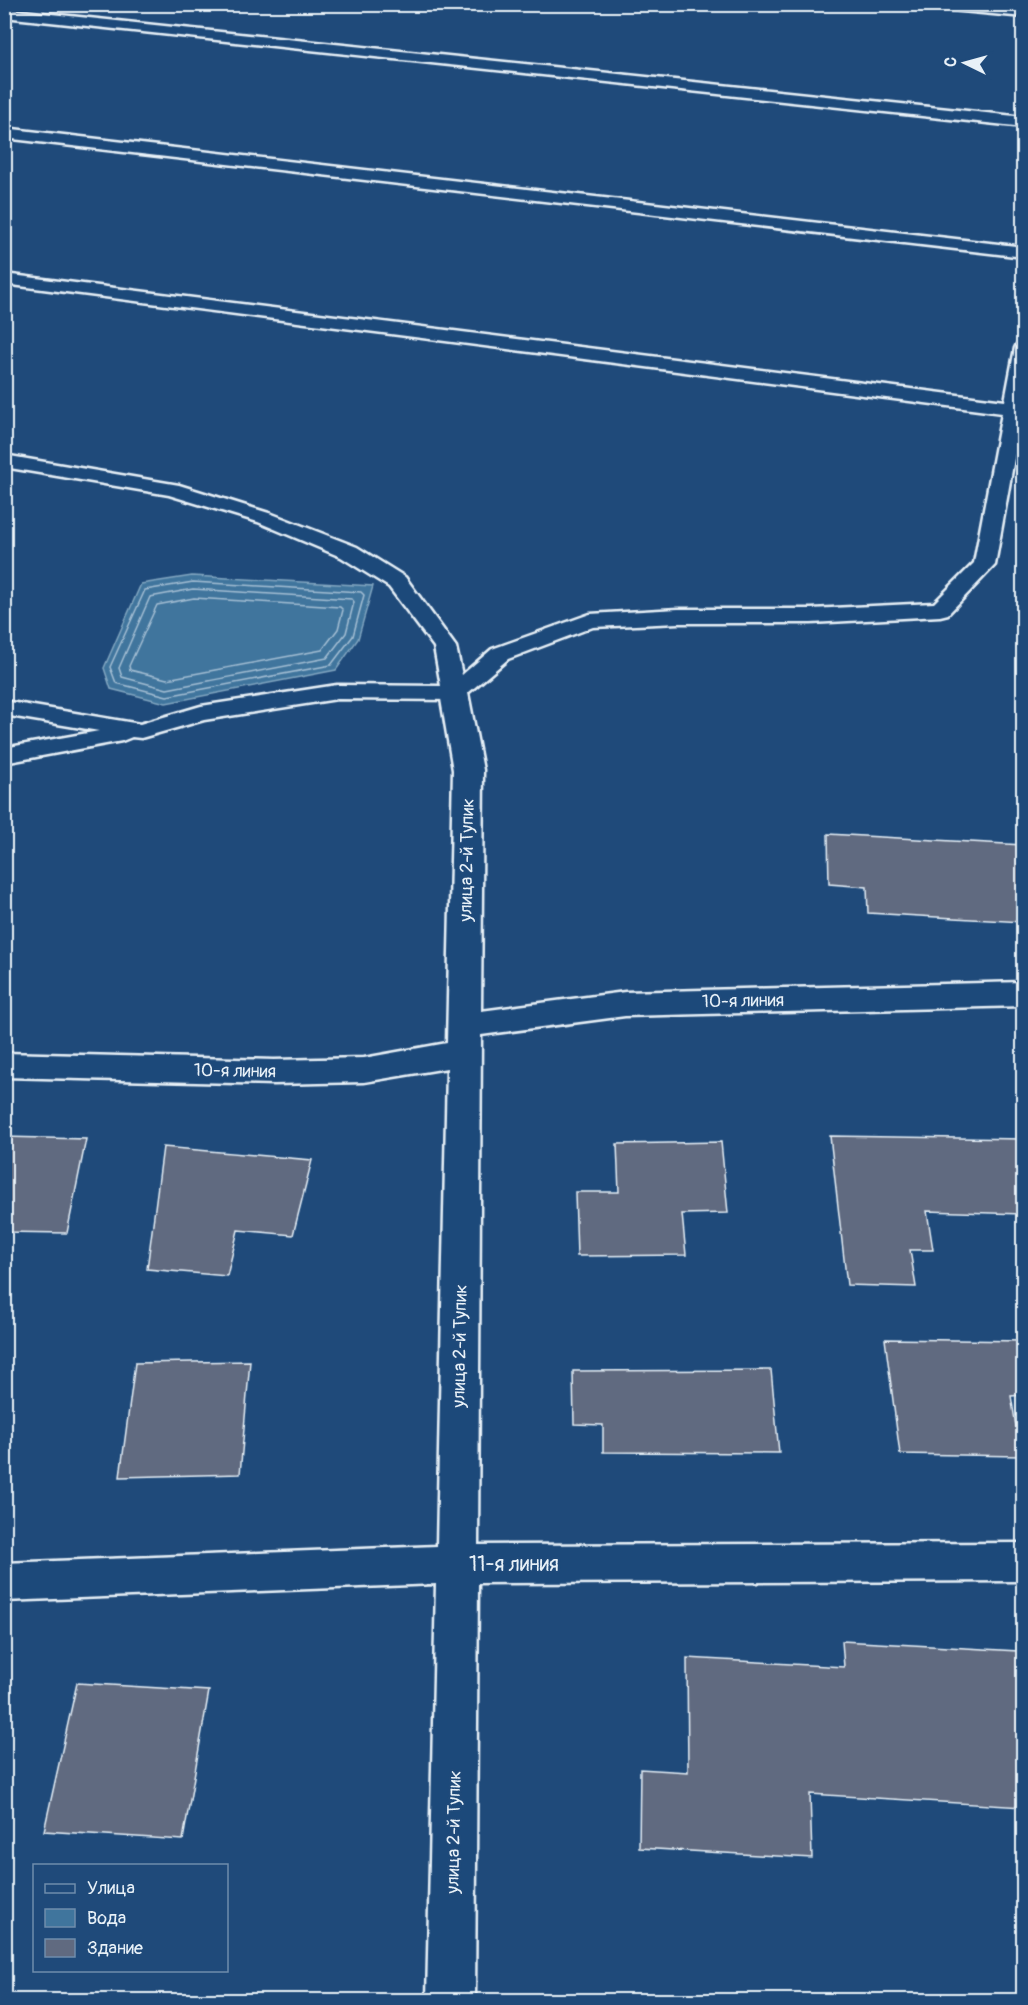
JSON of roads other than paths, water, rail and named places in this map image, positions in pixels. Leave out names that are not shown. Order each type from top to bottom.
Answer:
[{"type":"street","name":"улица 2-й Тупик","points":[[452,2001],[468,770],[454,693]]},
{"type":"street","name":"10-я линия","points":[[4,1065],[274,1072],[364,1070],[463,1039],[625,1004],[1023,994]]},
{"type":"street","name":"11-я линия","points":[[4,1582],[457,1564],[1023,1562]]},
{"type":"lane","points":[[930,4],[1023,13]]},
{"type":"lane","points":[[4,13],[1023,122]]},
{"type":"lane","points":[[4,133],[1023,252]]},
{"type":"lane","points":[[4,279],[1012,408]]},
{"type":"lane","points":[[4,756],[141,731],[201,713],[337,692],[454,693],[500,654],[590,621],[678,616],[811,616],[940,609],[984,565],[1023,348]]},
{"type":"lane","points":[[4,461],[172,489],[265,518],[349,552],[397,582],[445,647],[454,693]]},
{"type":"lane","points":[[4,708],[141,731]]},
{"type":"water","points":[[192,576],[373,586],[358,639],[336,670],[166,703],[111,689],[104,668],[141,584]]}]
